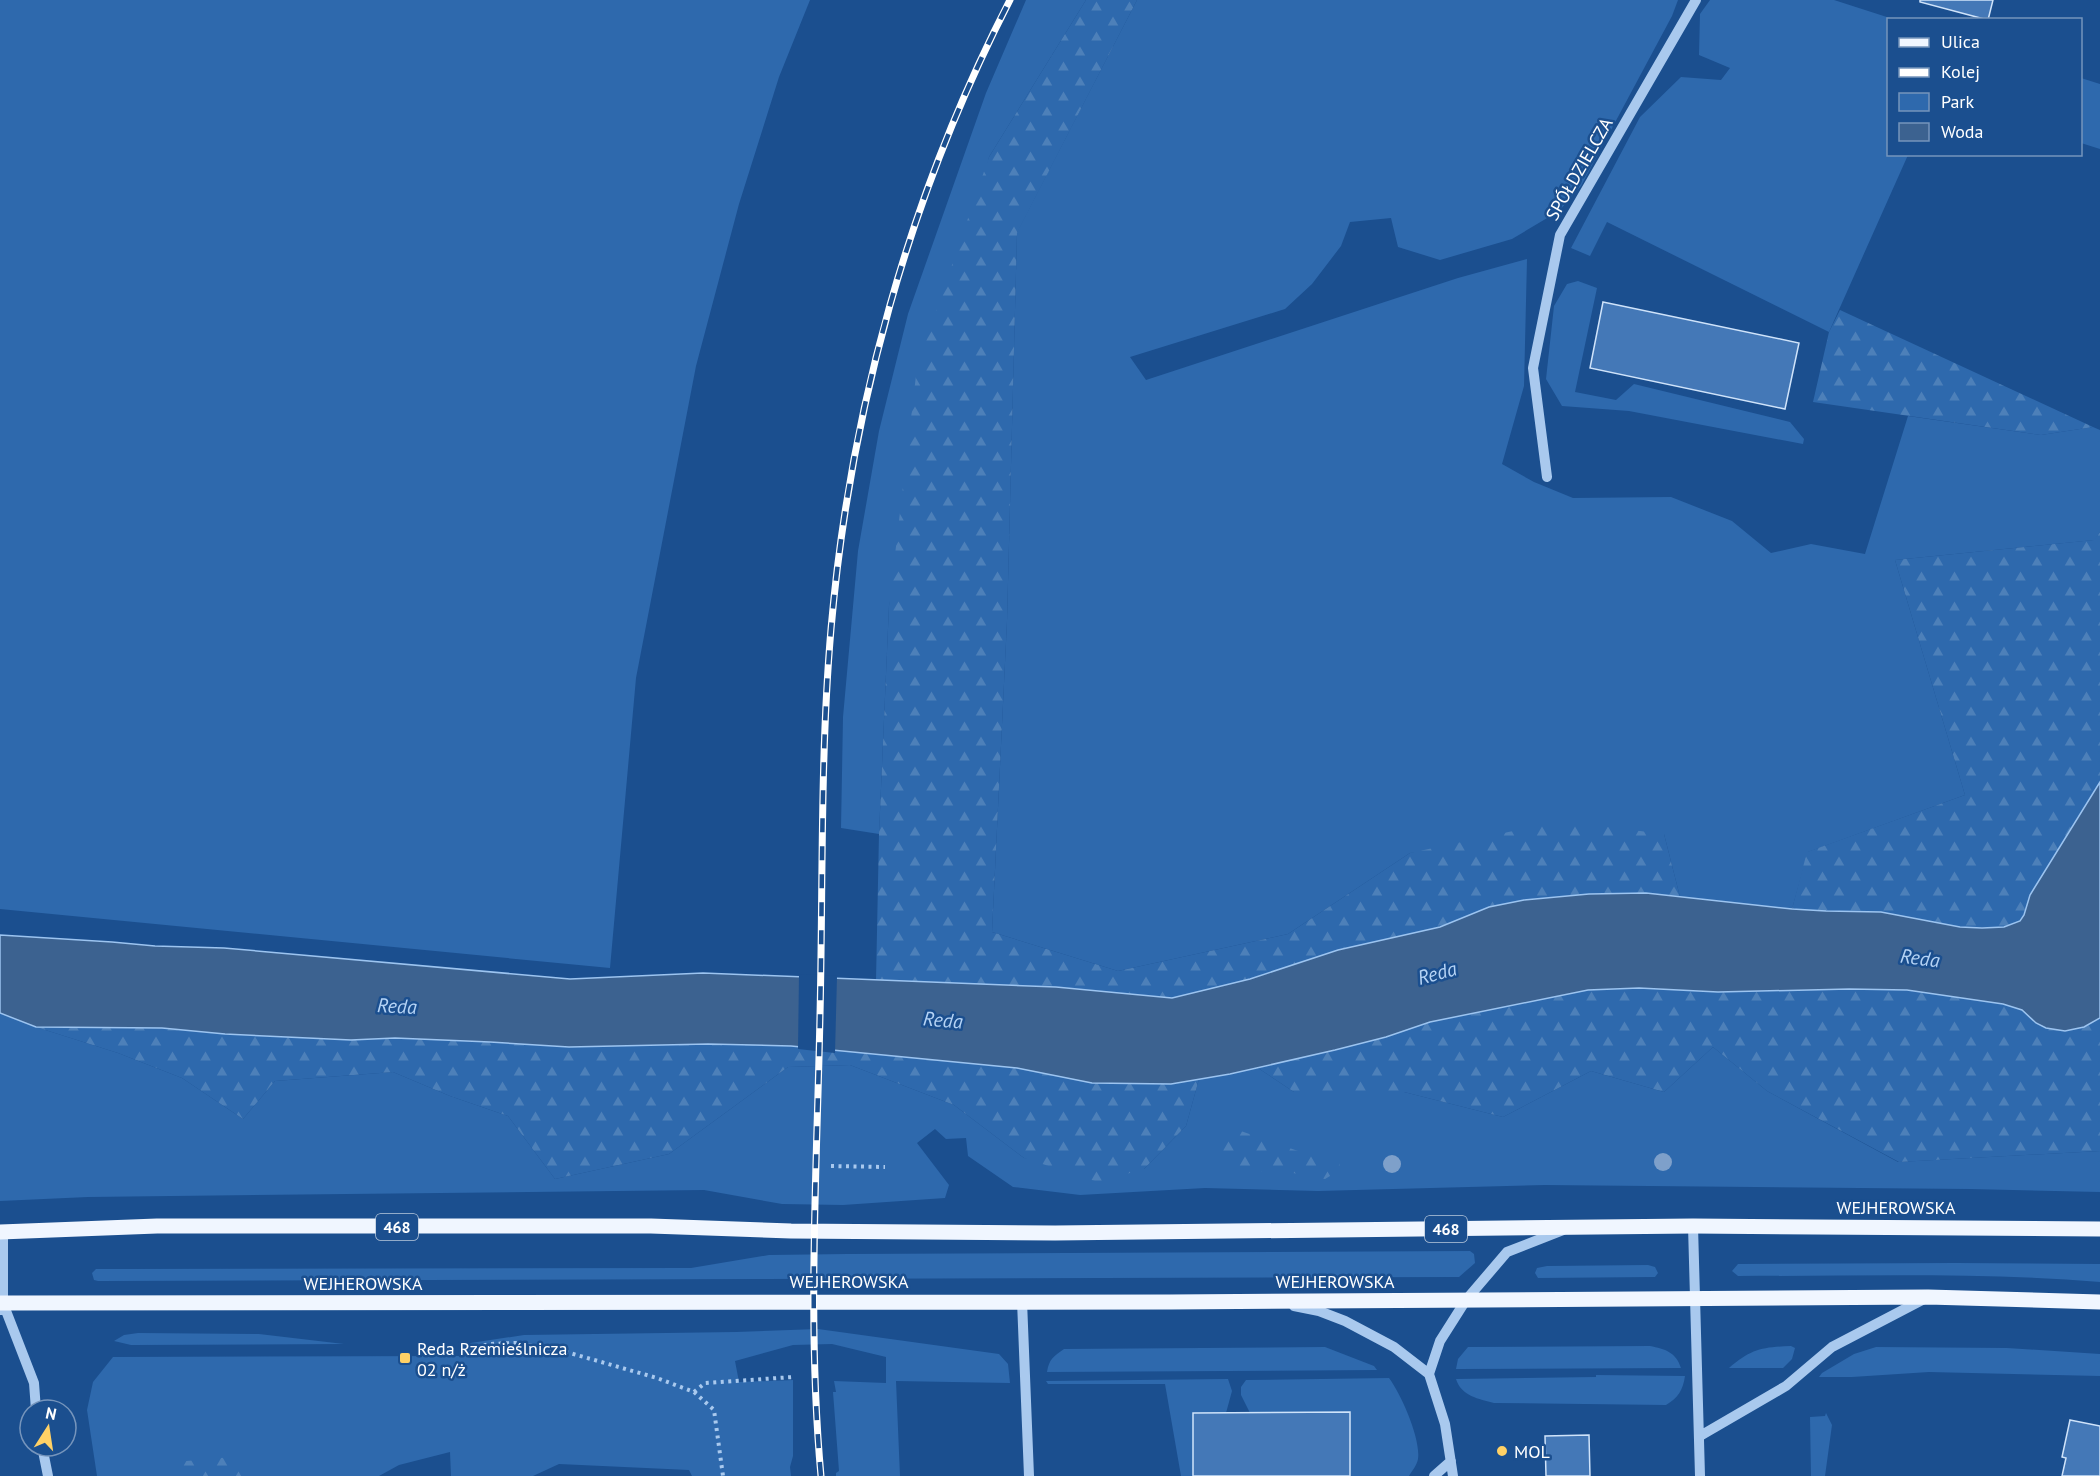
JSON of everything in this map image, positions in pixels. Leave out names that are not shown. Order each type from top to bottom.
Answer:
[{"type":"main road","name":"WEJHEROWSKA","points":[[2,1232],[157,1226],[651,1226],[791,1231],[1055,1233],[1693,1226],[2100,1229]]},
{"type":"main road","name":"WEJHEROWSKA","points":[[1,1306],[1928,1297],[2100,1302]]},
{"type":"street","name":"SPÓŁDZIELCZA","points":[[1547,477],[1533,368],[1560,235],[1696,0]]},
{"type":"street","points":[[1693,1226],[1700,1476]]},
{"type":"street","points":[[1453,1476],[1444,1425],[1429,1374],[1440,1341],[1466,1300],[1507,1252],[1571,1227]]},
{"type":"street","name":"WEJHEROWSKA","points":[[1,1306],[2,1232]]},
{"type":"street","points":[[1700,1436],[1786,1386],[1832,1347],[1928,1297]]},
{"type":"street","points":[[1270,1300],[1319,1311],[1345,1321],[1394,1347],[1429,1374]]},
{"type":"street","points":[[1022,1301],[1029,1476]]},
{"type":"street","points":[[1,1306],[34,1383],[35,1398]]},
{"type":"street","points":[[44,1458],[48,1476]]},
{"type":"street","points":[[1434,1476],[1450,1461]]},
{"type":"path","points":[[831,1166],[885,1167]]},
{"type":"path","points":[[462,1351],[489,1344],[516,1343],[563,1350],[657,1378],[694,1392],[714,1410],[723,1476]]},
{"type":"path","points":[[694,1392],[705,1383],[793,1377]]},
{"type":"green space","points":[[0,0],[810,0],[779,77],[739,204],[696,366],[636,678],[610,968],[0,909]]},
{"type":"green space","points":[[1026,0],[1086,0],[989,157],[889,606],[879,834],[841,828],[843,717],[858,551],[879,431],[908,314],[986,93]]},
{"type":"green space","points":[[1086,0],[1137,0],[1017,233],[1007,621],[992,932],[1118,971],[1288,934],[1410,853],[1560,821],[1664,834],[1680,897],[1645,893],[1589,894],[1524,900],[1489,907],[1440,927],[1338,950],[1250,979],[1172,998],[1056,987],[876,981],[879,834],[889,606],[917,367],[989,157]]},
{"type":"green space","points":[[1137,0],[1678,0],[1672,16],[1581,186],[1559,211],[1512,239],[1440,260],[1398,247],[1391,218],[1350,222],[1341,246],[1312,284],[1285,309],[1130,357],[1146,380],[1458,278],[1527,259],[1524,386],[1502,464],[1534,482],[1573,498],[1671,497],[1732,521],[1771,553],[1811,544],[1865,554],[1908,416],[2041,435],[2093,427],[2100,430],[2100,532],[2095,540],[1895,560],[1965,795],[1808,852],[1792,909],[1680,897],[1664,834],[1410,853],[1288,934],[1118,971],[992,932],[1007,621],[1017,232]]},
{"type":"green space","points":[[1710,0],[1834,0],[1890,18],[1887,18],[1887,156],[1908,156],[1829,332],[1607,222],[1590,256],[1571,248],[1640,117],[1681,77],[1721,80],[1730,68],[1699,55],[1700,14]]},
{"type":"green space","points":[[2082,78],[2100,84],[2100,149],[2082,143]]},
{"type":"green space","points":[[1578,281],[1597,288],[1575,392],[1616,400],[1634,384],[1790,422],[1804,439],[1803,444],[1629,411],[1562,406],[1546,379],[1554,306],[1567,284]]},
{"type":"green space","points":[[1840,310],[2093,427],[2041,435],[1813,402],[1829,332]]},
{"type":"green space","points":[[2100,532],[2100,782],[2030,895],[2020,921],[2004,927],[1960,927],[1792,909],[1807,852],[1965,795],[1895,560],[2094,540]]},
{"type":"green space","points":[[1639,988],[1718,992],[1907,990],[2003,1004],[2022,1010],[2036,1023],[2084,1027],[2100,1018],[2100,1151],[1899,1162],[1767,1091],[1713,1047],[1664,1092],[1591,1071],[1503,1117],[1404,1092],[1294,1092],[1258,1068],[1386,1037],[1430,1022],[1498,1007],[1588,990]]},
{"type":"green space","points":[[0,1013],[118,1053],[182,1078],[243,1119],[275,1081],[393,1072],[450,1096],[508,1116],[555,1179],[669,1154],[788,1067],[850,1065],[954,1105],[1024,1158],[1144,1169],[1186,1126],[1199,1079],[1258,1068],[1294,1092],[1404,1092],[1503,1117],[1591,1071],[1664,1092],[1713,1047],[1767,1091],[1898,1162],[2100,1151],[2100,1192],[1545,1185],[1318,1191],[1205,1188],[1080,1195],[1013,1187],[968,1156],[966,1138],[946,1139],[935,1129],[917,1143],[949,1185],[945,1198],[843,1205],[782,1204],[704,1190],[88,1197],[0,1201]]},
{"type":"green space","points":[[36,1027],[162,1028],[225,1034],[351,1040],[395,1038],[569,1047],[708,1044],[791,1046],[1017,1068],[1092,1083],[1171,1084],[1199,1079],[1186,1126],[1144,1169],[1098,1182],[1024,1158],[954,1105],[850,1065],[788,1067],[669,1154],[555,1179],[508,1116],[450,1096],[393,1072],[275,1081],[243,1119],[182,1078],[118,1053]]},
{"type":"green space","points":[[1238,1130],[1298,1151],[1338,1152],[1340,1170],[1325,1179],[1277,1170],[1236,1174],[1219,1150]]},
{"type":"green space","points":[[1470,1251],[1474,1254],[1475,1263],[1459,1277],[98,1281],[94,1280],[92,1273],[96,1269],[691,1268],[769,1255]]},
{"type":"green space","points":[[1738,1264],[2100,1264],[2100,1282],[1964,1276],[1738,1276],[1732,1271]]},
{"type":"green space","points":[[1648,1265],[1655,1267],[1658,1273],[1655,1277],[1538,1278],[1535,1273],[1537,1268],[1547,1266]]},
{"type":"green space","points":[[818,1329],[999,1354],[1008,1364],[1010,1383],[896,1381],[900,1476],[836,1476],[839,1471],[834,1381],[886,1383],[886,1357],[832,1344],[793,1345],[735,1361],[739,1382],[793,1380],[791,1476],[692,1476],[689,1470],[559,1464],[533,1476],[451,1476],[450,1452],[399,1465],[379,1476],[97,1476],[87,1410],[93,1382],[113,1357],[463,1356],[464,1344],[524,1335]]},
{"type":"green space","points":[[138,1333],[259,1334],[344,1344],[131,1345],[114,1341],[124,1335]]},
{"type":"green space","points":[[1650,1346],[1669,1352],[1676,1358],[1681,1368],[1456,1369],[1458,1359],[1468,1347]]},
{"type":"green space","points":[[1791,1346],[1795,1348],[1792,1359],[1783,1368],[1729,1368],[1757,1350]]},
{"type":"green space","points":[[1325,1347],[1374,1366],[1377,1370],[1047,1372],[1052,1358],[1064,1349]]},
{"type":"green space","points":[[1876,1347],[2007,1348],[2100,1354],[2100,1376],[1929,1372],[1819,1377],[1854,1354]]},
{"type":"green space","points":[[1596,1375],[1685,1376],[1679,1393],[1666,1405],[1494,1403],[1466,1393],[1458,1385],[1456,1379],[1596,1377]]},
{"type":"green space","points":[[1389,1378],[1404,1405],[1416,1440],[1418,1459],[1409,1476],[1350,1476],[1250,1413],[1241,1395],[1241,1387],[1246,1380]]},
{"type":"green space","points":[[1228,1379],[1232,1391],[1226,1413],[1193,1413],[1193,1476],[1181,1476],[1165,1384],[1048,1384],[1046,1381]]},
{"type":"green space","points":[[1826,1413],[1832,1425],[1825,1476],[1811,1476],[1810,1417],[1825,1416]]},
{"type":"green space","points":[[232,1457],[255,1476],[175,1476],[175,1462]]},
{"type":"water","name":"Reda","points":[[2100,782],[2100,1018],[2084,1027],[2065,1031],[2046,1028],[2036,1023],[2022,1010],[2003,1004],[1907,990],[1718,992],[1639,988],[1588,990],[1430,1022],[1386,1037],[1335,1050],[1230,1074],[1171,1084],[1092,1083],[1017,1068],[791,1046],[708,1044],[569,1047],[395,1038],[351,1040],[225,1034],[162,1028],[36,1027],[0,1013],[0,935],[155,946],[224,948],[570,979],[703,973],[1056,987],[1172,998],[1250,979],[1338,950],[1440,927],[1489,907],[1524,900],[1589,894],[1646,893],[1792,909],[1881,912],[1960,927],[2004,927],[2020,921],[2024,915],[2030,895]]},
{"type":"pier","points":[[799,974],[837,976],[835,1053],[798,1049]]},
{"type":"building","points":[[1920,0],[1993,0],[1988,18],[1980,18],[1920,2]]},
{"type":"building","points":[[1603,302],[1799,343],[1785,409],[1590,368]]},
{"type":"building","points":[[1350,1412],[1350,1476],[1193,1476],[1193,1413]]},
{"type":"building","points":[[2070,1420],[2100,1426],[2100,1476],[2062,1476],[2066,1458],[2062,1457]]},
{"type":"building","points":[[1589,1435],[1590,1476],[1546,1476],[1545,1436]]},
{"type":"railway","points":[[821,1476],[814,1303],[823,773],[827,677],[840,547],[869,385],[914,227],[942,150],[974,74],[1010,0]]},
{"type":"place","name":"Reda Rzemieślnicza 02 n/ż","points":[[405,1358]]},
{"type":"place","name":"MOL","points":[[1502,1451]]}]
